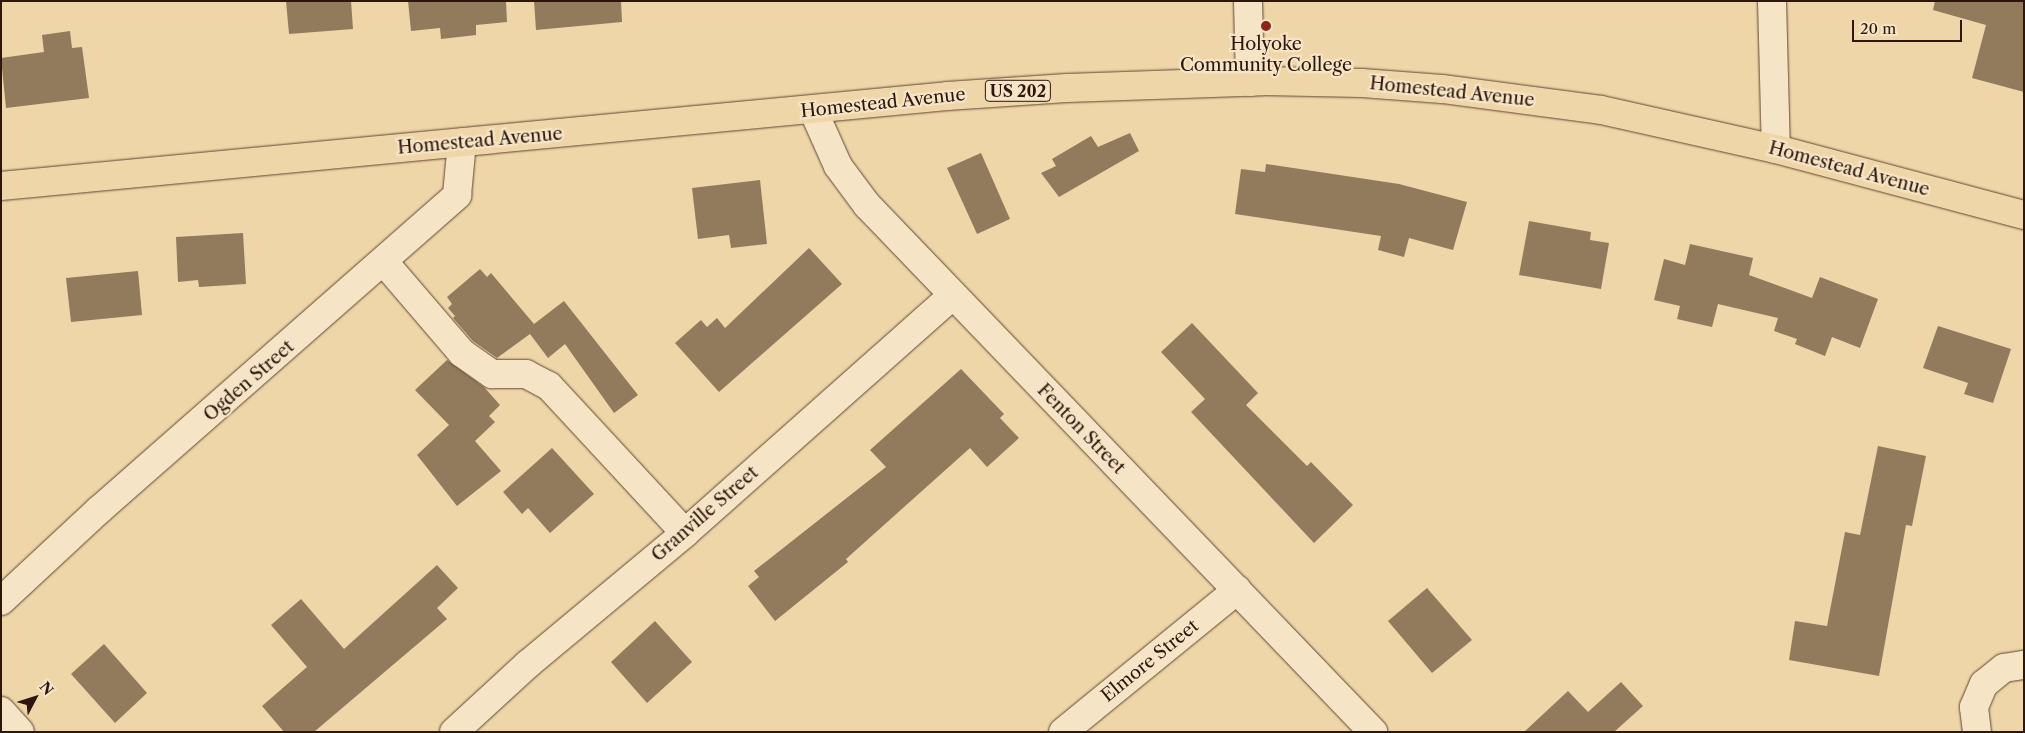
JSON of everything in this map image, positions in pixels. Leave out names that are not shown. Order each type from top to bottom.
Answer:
[{"type":"main road","name":"Homestead Avenue","points":[[1,186],[462,142],[1067,88],[1250,82],[1362,83],[1521,98],[1659,122],[1776,150],[2024,216]]},
{"type":"street","points":[[1248,1],[1250,82]]},
{"type":"street","points":[[1772,1],[1776,150]]},
{"type":"street","name":"Fenton Street","points":[[813,110],[838,166],[867,206],[1373,732]]},
{"type":"street","name":"Ogden Street","points":[[1,601],[99,510],[384,262],[457,195],[462,142]]},
{"type":"street","points":[[384,262],[462,353],[492,374],[526,374],[549,386],[685,533]]},
{"type":"street","name":"Granville Street","points":[[454,732],[528,664],[685,533],[953,294]]},
{"type":"street","name":"Elmore Street","points":[[1063,732],[1237,590]]},
{"type":"street","points":[[1976,732],[1974,708],[1984,684],[2004,668],[2024,665]]},
{"type":"street","points":[[1,711],[20,732]]},
{"type":"building","points":[[286,1],[351,1],[353,29],[289,34]]},
{"type":"building","points":[[408,1],[506,1],[507,22],[476,25],[476,35],[441,39],[440,28],[411,31]]},
{"type":"building","points":[[534,1],[621,1],[622,22],[536,30]]},
{"type":"building","points":[[1935,1],[2024,1],[2024,92],[1972,78],[1986,25],[1933,10]]},
{"type":"building","points":[[70,31],[72,48],[82,47],[89,98],[6,108],[1,58],[44,52],[42,35]]},
{"type":"building","points":[[1130,133],[1139,151],[1059,197],[1041,173],[1056,166],[1052,159],[1091,136],[1098,147]]},
{"type":"building","points":[[981,153],[1010,219],[977,234],[947,168]]},
{"type":"building","points":[[1266,164],[1399,184],[1467,202],[1453,250],[1409,238],[1404,257],[1378,250],[1381,236],[1235,214],[1241,169],[1265,172]]},
{"type":"building","points":[[760,180],[767,244],[731,248],[729,235],[698,239],[692,188]]},
{"type":"building","points":[[1529,221],[1591,232],[1590,240],[1609,243],[1601,289],[1519,275]]},
{"type":"building","points":[[243,233],[246,284],[199,287],[198,280],[178,282],[176,237]]},
{"type":"building","points":[[1690,244],[1753,258],[1749,275],[1812,298],[1820,277],[1878,299],[1860,348],[1832,337],[1825,356],[1795,344],[1797,339],[1774,331],[1778,318],[1718,304],[1712,327],[1677,319],[1680,306],[1654,300],[1664,259],[1685,265]]},
{"type":"building","points":[[809,248],[842,284],[719,392],[675,343],[701,320],[707,327],[717,318],[725,328]]},
{"type":"building","points":[[480,269],[487,277],[491,273],[534,324],[564,301],[638,395],[614,413],[565,344],[548,358],[530,334],[497,358],[473,341],[453,318],[455,316],[448,308],[452,304],[447,297]]},
{"type":"building","points":[[138,271],[142,315],[71,322],[66,278]]},
{"type":"building","points":[[1192,323],[1258,393],[1246,405],[1307,466],[1311,462],[1353,505],[1314,543],[1191,412],[1205,399],[1161,352]]},
{"type":"building","points":[[1938,326],[2011,349],[1993,403],[1964,394],[1968,383],[1923,368]]},
{"type":"building","points":[[447,360],[484,387],[500,405],[489,416],[495,422],[475,441],[501,471],[457,506],[417,455],[449,425],[415,390]]},
{"type":"building","points":[[961,369],[1004,414],[1000,418],[1019,438],[987,467],[970,448],[846,559],[848,562],[775,621],[748,586],[759,577],[754,571],[886,467],[870,450]]},
{"type":"building","points":[[1878,446],[1926,456],[1912,526],[1906,525],[1879,676],[1789,660],[1795,621],[1827,626],[1845,532],[1860,535]]},
{"type":"building","points":[[552,448],[594,494],[550,533],[528,508],[522,514],[503,492]]},
{"type":"building","points":[[437,565],[458,588],[437,608],[447,619],[314,732],[284,732],[262,706],[307,667],[271,625],[301,599],[344,649]]},
{"type":"building","points":[[1427,588],[1472,640],[1432,673],[1388,621]]},
{"type":"building","points":[[655,621],[692,662],[647,703],[611,662]]},
{"type":"building","points":[[104,644],[147,693],[115,723],[71,674]]},
{"type":"building","points":[[1621,682],[1643,706],[1614,732],[1524,732],[1568,691],[1588,712]]},
{"type":"place","name":"Holyoke Community College","points":[[1266,26]]}]
